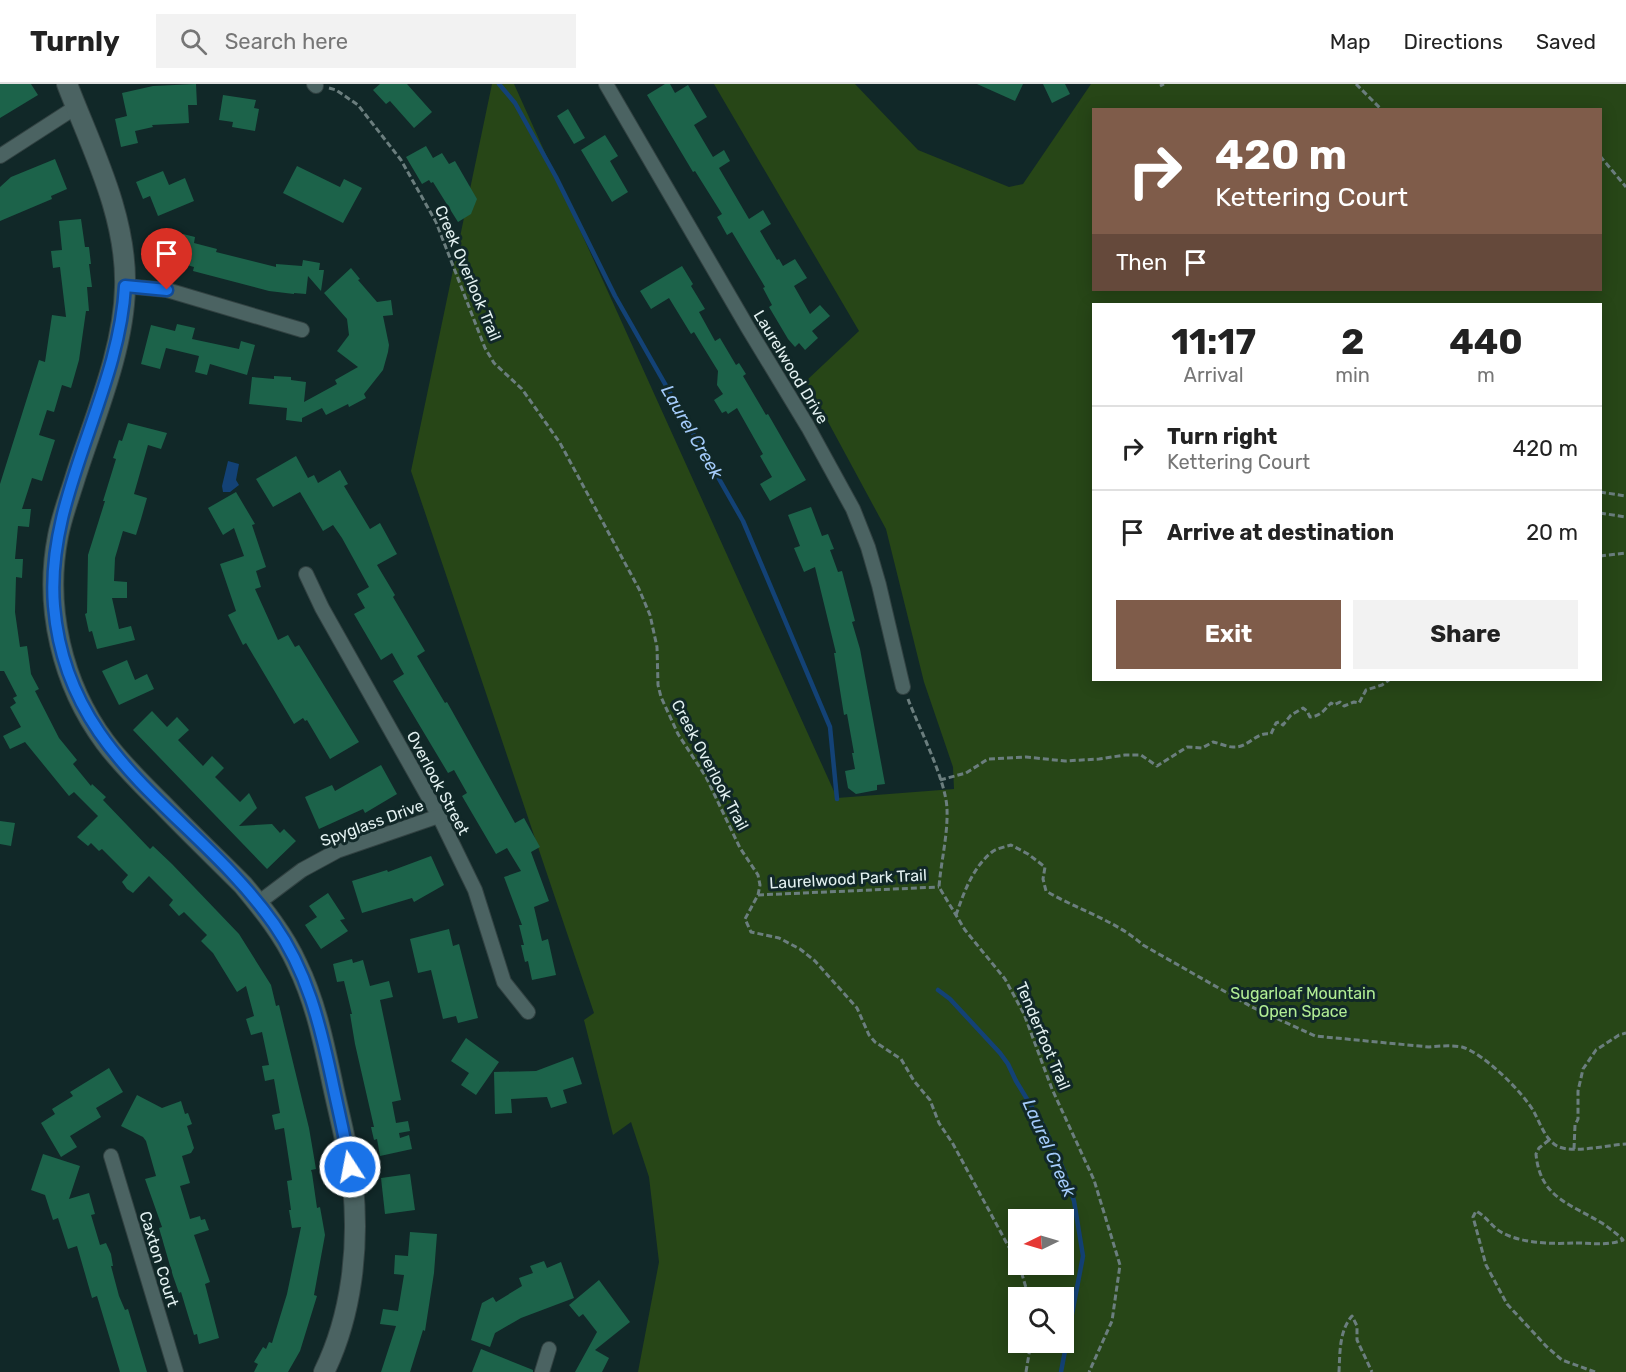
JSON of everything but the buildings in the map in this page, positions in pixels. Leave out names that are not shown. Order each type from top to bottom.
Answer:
[{"type":"main road","points":[[68,84],[115,212],[123,253],[125,286],[124,309],[116,348],[58,537],[53,585],[54,607],[62,653],[79,699],[105,742],[133,775],[243,885],[258,903],[291,952],[314,1006],[353,1183],[355,1216],[352,1277],[338,1336],[324,1372]]},
{"type":"street","name":"Laurelwood Drive","points":[[606,84],[808,427],[853,509],[874,566],[903,687]]},
{"type":"street","points":[[0,156],[76,107]]},
{"type":"street","points":[[125,286],[167,290],[302,330]]},
{"type":"street","name":"Overlook Street","points":[[306,574],[322,608],[439,816],[475,890],[504,982],[528,1012]]},
{"type":"street","name":"Spyglass Drive","points":[[258,903],[302,870],[337,851],[439,816]]},
{"type":"street","name":"Caxton Court","points":[[111,1156],[176,1372]]},
{"type":"street","points":[[542,1372],[549,1349]]},
{"type":"path","points":[[1356,84],[1380,108]]},
{"type":"path","name":"Creek Overlook Trail","points":[[315,85],[336,90],[358,105],[401,160],[436,222],[485,348],[494,363],[522,389],[560,443],[618,547],[650,615],[657,647],[658,685],[661,697],[678,734],[706,777],[740,848],[758,875],[760,885],[758,895]]},
{"type":"path","points":[[1602,158],[1626,187]]},
{"type":"path","points":[[1602,492],[1626,496]]},
{"type":"path","points":[[1602,513],[1626,517]]},
{"type":"path","points":[[1602,556],[1626,554]]},
{"type":"path","points":[[940,780],[966,773],[988,759],[1026,757],[1065,761],[1141,755],[1157,766],[1187,747],[1202,748],[1213,742],[1233,747],[1245,745],[1260,734],[1271,734],[1276,723],[1283,725],[1303,708],[1310,717],[1322,714],[1331,703],[1334,705],[1340,702],[1344,706],[1354,702],[1358,704],[1366,690],[1388,681]]},
{"type":"path","points":[[903,687],[940,780],[947,810],[945,850],[939,887]]},
{"type":"path","points":[[956,915],[968,882],[977,870],[993,850],[1011,845],[1045,867],[1043,879],[1046,891],[1130,933],[1143,945],[1252,1007],[1315,1036],[1429,1047],[1463,1047],[1482,1058],[1500,1073],[1532,1108],[1550,1140],[1559,1147],[1574,1149],[1626,1144]]},
{"type":"path","name":"Laurelwood Park Trail","points":[[758,895],[939,887]]},
{"type":"path","name":"Tenderfoot Trail","points":[[939,887],[965,930],[1005,980],[1024,1014],[1052,1089],[1094,1180],[1120,1265],[1112,1321],[1089,1372]]},
{"type":"path","points":[[758,895],[745,919],[751,933],[779,938],[800,949],[857,1008],[869,1035],[875,1042],[901,1059],[914,1081],[930,1100],[939,1123],[965,1164],[1008,1244]]},
{"type":"path","points":[[1574,1149],[1575,1125],[1578,1119],[1578,1091],[1583,1069],[1596,1050],[1626,1033]]},
{"type":"path","points":[[1550,1140],[1539,1148],[1536,1154],[1542,1178],[1549,1191],[1573,1208],[1611,1229],[1623,1240],[1599,1245],[1545,1243],[1519,1239],[1501,1232],[1476,1211],[1473,1216],[1486,1265],[1507,1305],[1562,1360],[1595,1372]]},
{"type":"path","points":[[1339,1372],[1340,1340],[1347,1321],[1352,1316],[1355,1321],[1357,1340],[1372,1372]]},
{"type":"path","points":[[1026,1372],[1029,1353]]},
{"type":"green space","name":"Sugarloaf Mountain Open Space","points":[[492,84],[514,84],[837,798],[954,789],[953,767],[924,682],[886,529],[806,381],[859,331],[714,84],[855,84],[918,150],[1009,187],[1023,184],[1091,84],[1626,84],[1626,1372],[638,1372],[659,1262],[649,1177],[631,1122],[613,1135],[584,1020],[594,1013],[411,471]]},
{"type":"water","points":[[228,461],[239,464],[236,480],[239,485],[230,492],[223,492],[222,486]]},
{"type":"waterway","name":"Laurel Creek","points":[[499,84],[515,103],[556,177],[615,296],[743,521],[830,727],[837,799]]},
{"type":"waterway","name":"Laurel Creek","points":[[938,990],[950,999],[1008,1064],[1044,1127],[1064,1171],[1074,1201],[1083,1256],[1061,1372]]},
{"type":"route","points":[[167,290],[125,286],[124,309],[114,356],[58,537],[53,585],[57,630],[62,653],[79,699],[105,742],[133,775],[243,885],[286,942],[314,1006],[350,1167]]}]
